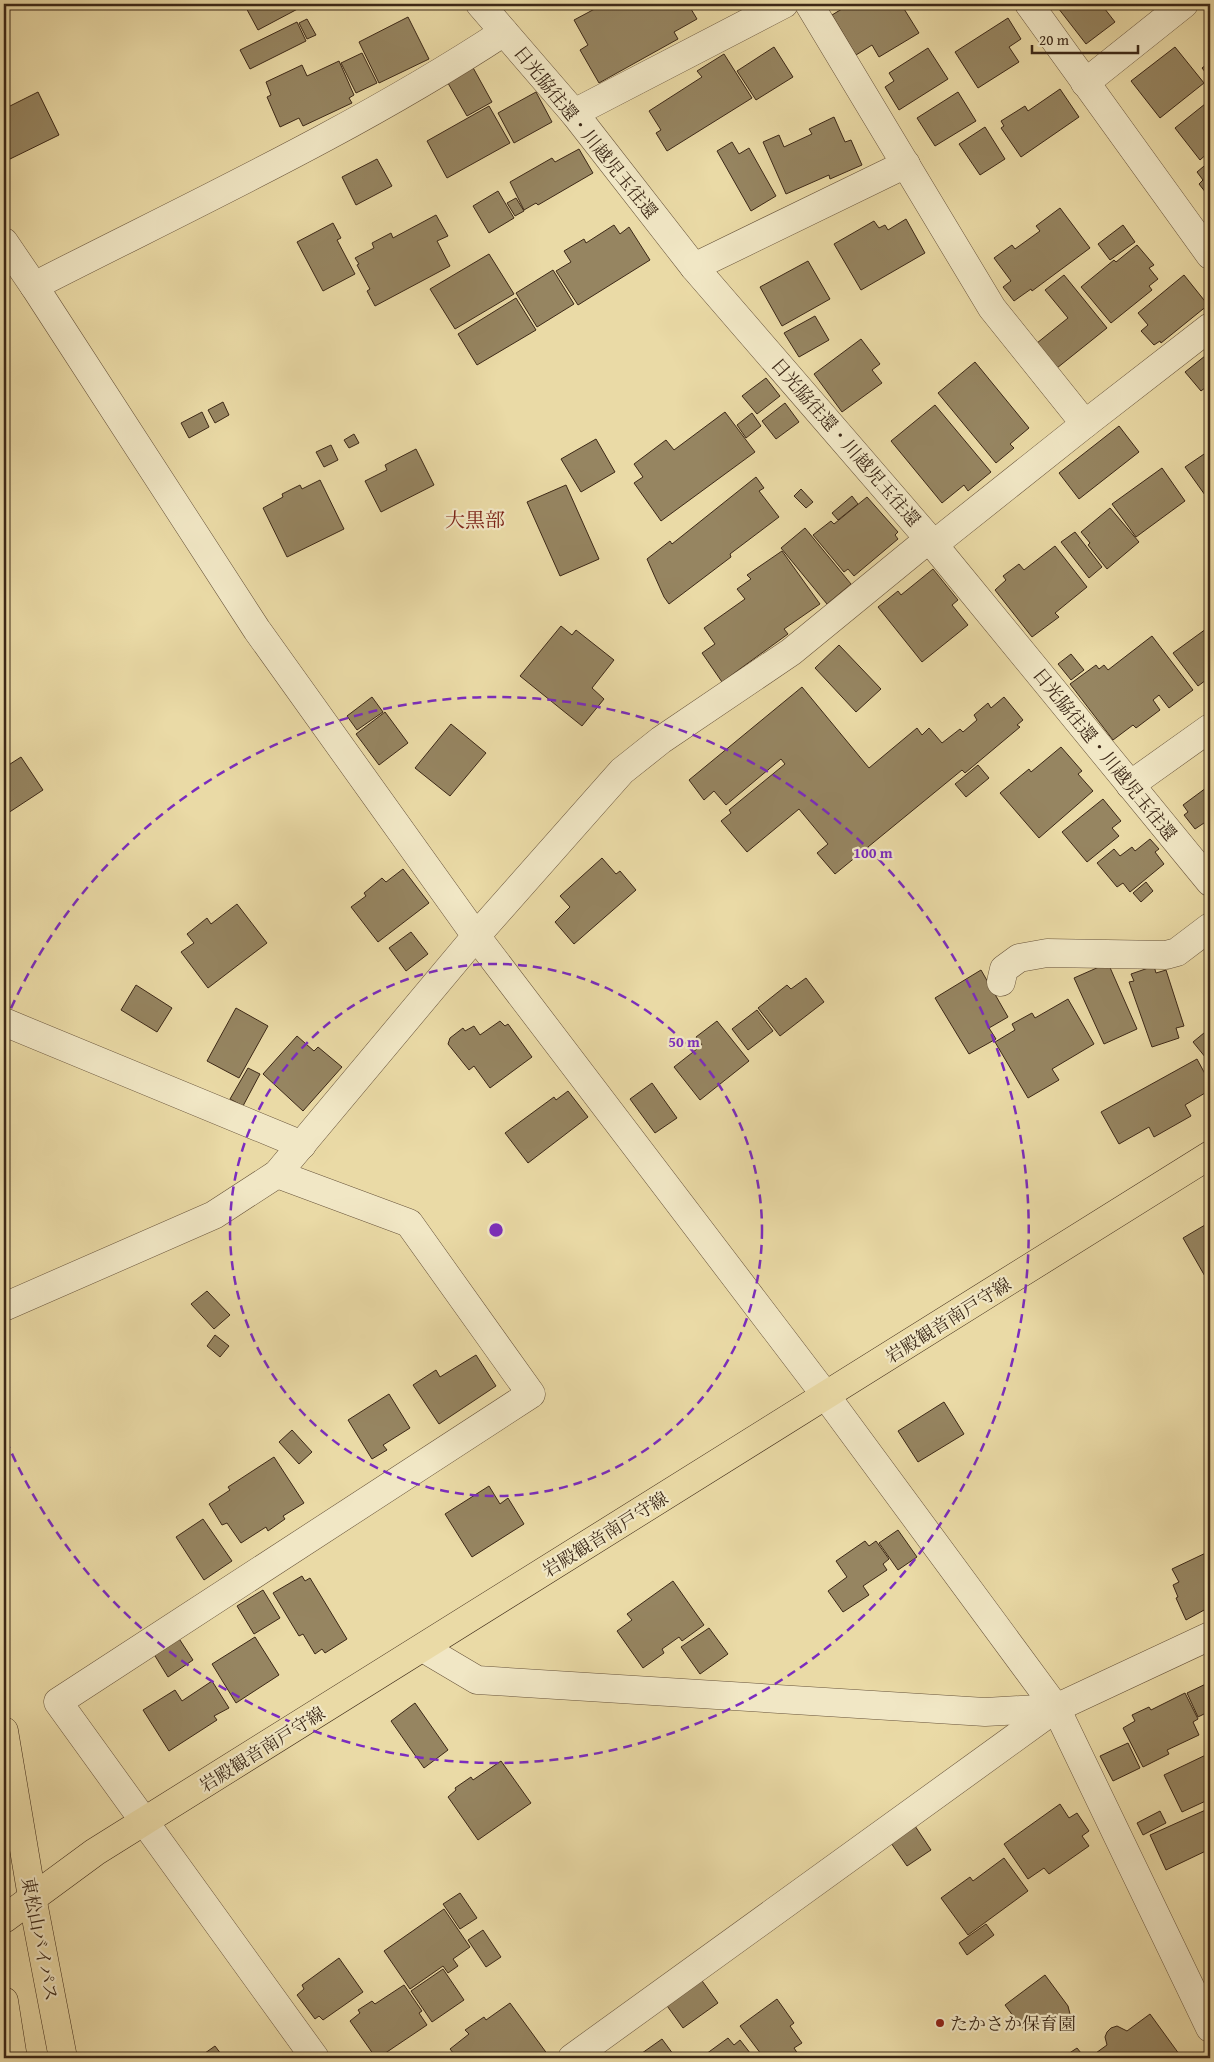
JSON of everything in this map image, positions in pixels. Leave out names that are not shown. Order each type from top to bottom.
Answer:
[{"type":"main road","name":"岩殿観音南戸守線","points":[[4,1919],[95,1852],[1210,1155]]},
{"type":"main road","name":"東松山バイパス","points":[[4,1731],[32,1897],[63,2058]]},
{"type":"main road","points":[[4,2001],[13,2058]]},
{"type":"street","name":"日光脇往還・川越児玉往還","points":[[480,4],[574,113],[694,267],[931,542],[1210,882]]},
{"type":"street","points":[[574,113],[784,4]]},
{"type":"street","points":[[809,4],[992,308],[1085,424]]},
{"type":"street","points":[[1028,4],[1210,255]]},
{"type":"street","points":[[1085,83],[1184,4]]},
{"type":"street","points":[[34,286],[313,144],[444,72],[504,32]]},
{"type":"street","points":[[694,267],[906,164]]},
{"type":"street","points":[[4,244],[34,286],[257,630],[476,936],[826,1396],[1056,1708],[1210,2028]]},
{"type":"street","points":[[4,1307],[214,1215],[276,1174],[476,936],[622,771],[661,740],[791,652],[1210,327]]},
{"type":"street","points":[[1130,785],[1210,728]]},
{"type":"street","points":[[1001,982],[1004,969],[1019,958],[1047,953],[1166,955],[1177,952],[1210,927]]},
{"type":"street","points":[[4,1022],[302,1145]]},
{"type":"street","points":[[276,1174],[409,1224],[531,1394],[58,1702],[315,2058]]},
{"type":"street","points":[[572,2058],[1056,1708],[1210,1636]]},
{"type":"street","points":[[423,1648],[477,1680],[986,1712],[1056,1708]]},
{"type":"building","points":[[244,4],[307,4],[258,30]]},
{"type":"building","points":[[604,4],[688,4],[697,19],[674,32],[678,39],[599,83],[580,50],[588,45],[574,20]]},
{"type":"building","points":[[850,4],[901,4],[919,33],[879,57],[872,45],[856,55],[832,15]]},
{"type":"building","points":[[1055,4],[1101,4],[1115,22],[1086,44]]},
{"type":"building","points":[[408,17],[429,59],[379,83],[359,42]]},
{"type":"building","points":[[1008,18],[1021,39],[1009,47],[1019,62],[978,88],[955,52]]},
{"type":"building","points":[[307,19],[316,35],[307,39],[299,23]]},
{"type":"building","points":[[297,22],[306,41],[250,69],[240,50]]},
{"type":"building","points":[[774,47],[793,77],[756,100],[737,71]]},
{"type":"building","points":[[1175,47],[1204,83],[1160,118],[1131,81]]},
{"type":"building","points":[[928,48],[948,79],[899,110],[885,87],[894,81],[889,73]]},
{"type":"building","points":[[362,53],[377,83],[356,93],[341,63]]},
{"type":"building","points":[[724,54],[752,98],[667,151],[656,133],[661,130],[649,111],[702,77],[697,71]]},
{"type":"building","points":[[339,61],[354,95],[349,98],[352,103],[303,126],[299,118],[280,127],[267,97],[271,95],[266,82],[302,65],[307,76]]},
{"type":"building","points":[[1210,62],[1210,78],[1202,68]]},
{"type":"building","points":[[471,64],[492,102],[467,116],[445,78]]},
{"type":"building","points":[[1060,89],[1079,117],[1021,157],[1001,128],[1004,126],[1001,121],[1025,106],[1028,111]]},
{"type":"building","points":[[38,92],[59,135],[10,159],[4,148],[4,109]]},
{"type":"building","points":[[536,92],[552,122],[514,143],[498,113]]},
{"type":"building","points":[[958,92],[976,121],[935,146],[917,118]]},
{"type":"building","points":[[1210,100],[1210,151],[1200,160],[1175,128]]},
{"type":"building","points":[[489,106],[510,143],[447,178],[427,141]]},
{"type":"building","points":[[834,117],[845,142],[851,140],[862,165],[830,179],[829,175],[786,194],[763,142],[779,135],[784,147],[812,134],[809,129]]},
{"type":"building","points":[[985,127],[1005,159],[980,175],[959,144]]},
{"type":"building","points":[[732,142],[739,154],[749,148],[776,196],[751,211],[717,151]]},
{"type":"building","points":[[579,149],[593,173],[538,205],[536,203],[524,210],[510,182],[552,158],[555,162]]},
{"type":"building","points":[[377,159],[392,186],[356,205],[342,177]]},
{"type":"building","points":[[1210,161],[1210,198],[1199,184],[1203,180],[1197,172]]},
{"type":"building","points":[[498,191],[514,218],[489,233],[473,206]]},
{"type":"building","points":[[516,198],[524,211],[515,216],[507,203]]},
{"type":"building","points":[[1060,208],[1090,248],[1032,291],[1031,289],[1014,301],[1003,287],[1011,281],[994,258],[1012,245],[1015,249],[1040,231],[1036,226]]},
{"type":"building","points":[[436,215],[448,236],[437,241],[450,266],[375,306],[367,291],[370,289],[355,258],[374,248],[372,243],[391,233],[393,238]]},
{"type":"building","points":[[906,219],[925,253],[861,290],[834,244],[874,221],[879,228],[885,225],[888,230]]},
{"type":"building","points":[[333,223],[341,238],[337,240],[355,274],[323,291],[297,242]]},
{"type":"building","points":[[614,225],[620,234],[629,227],[650,260],[578,305],[556,271],[571,262],[564,251],[584,239],[586,243]]},
{"type":"building","points":[[1123,225],[1135,242],[1110,260],[1098,244]]},
{"type":"building","points":[[1137,245],[1154,265],[1149,268],[1158,279],[1149,286],[1152,290],[1111,323],[1081,287],[1114,260],[1116,262]]},
{"type":"building","points":[[489,254],[514,294],[455,329],[430,289]]},
{"type":"building","points":[[808,261],[830,299],[782,326],[760,287]]},
{"type":"building","points":[[553,270],[574,304],[537,327],[516,293]]},
{"type":"building","points":[[1064,275],[1107,328],[1057,368],[1037,343],[1068,318],[1045,290]]},
{"type":"building","points":[[1184,275],[1208,305],[1161,343],[1160,341],[1154,345],[1141,331],[1148,325],[1138,313]]},
{"type":"building","points":[[516,298],[536,330],[477,365],[458,334]]},
{"type":"building","points":[[815,316],[829,340],[799,357],[784,333]]},
{"type":"building","points":[[861,339],[880,364],[872,370],[882,383],[842,412],[814,374]]},
{"type":"building","points":[[1210,352],[1210,384],[1201,391],[1185,372]]},
{"type":"building","points":[[975,362],[1029,428],[1010,444],[1014,448],[996,463],[938,393]]},
{"type":"building","points":[[766,378],[780,396],[757,414],[742,396]]},
{"type":"building","points":[[223,402],[229,415],[215,423],[208,410]]},
{"type":"building","points":[[785,403],[799,422],[776,439],[762,421]]},
{"type":"building","points":[[935,405],[991,472],[968,491],[964,485],[942,503],[891,441]]},
{"type":"building","points":[[202,412],[209,427],[189,438],[181,423]]},
{"type":"building","points":[[725,412],[755,452],[661,521],[634,483],[643,477],[634,464],[666,440],[674,450]]},
{"type":"building","points":[[752,413],[761,426],[746,438],[737,425]]},
{"type":"building","points":[[1119,426],[1139,452],[1079,499],[1059,473]]},
{"type":"building","points":[[354,434],[359,443],[349,448],[344,440]]},
{"type":"building","points":[[596,439],[615,472],[581,492],[561,459]]},
{"type":"building","points":[[331,445],[338,460],[324,467],[316,452]]},
{"type":"building","points":[[416,449],[434,485],[381,512],[365,481],[387,470],[385,465]]},
{"type":"building","points":[[1210,450],[1210,502],[1185,467]]},
{"type":"building","points":[[1162,468],[1185,501],[1136,537],[1112,504]]},
{"type":"building","points":[[756,477],[764,488],[759,491],[779,517],[730,554],[731,557],[669,604],[647,559],[670,541],[672,544]]},
{"type":"building","points":[[320,480],[344,529],[287,557],[263,508],[283,497],[282,494],[300,485],[302,489]]},
{"type":"building","points":[[566,485],[599,559],[560,576],[527,502]]},
{"type":"building","points":[[801,489],[813,502],[806,508],[794,496]]},
{"type":"building","points":[[852,496],[858,504],[838,520],[832,513]]},
{"type":"building","points":[[867,497],[898,532],[895,535],[898,539],[854,576],[848,569],[844,572],[813,535],[831,521],[834,524]]},
{"type":"building","points":[[1110,508],[1139,542],[1107,569],[1088,545],[1090,543],[1081,532]]},
{"type":"building","points":[[805,528],[851,584],[827,604],[781,548]]},
{"type":"building","points":[[1075,532],[1102,567],[1089,578],[1061,542]]},
{"type":"building","points":[[1055,546],[1087,587],[1055,613],[1059,617],[1032,637],[995,590],[1006,580],[1003,576],[1019,564],[1024,570]]},
{"type":"building","points":[[782,551],[820,604],[784,629],[788,634],[722,682],[702,653],[715,644],[704,628],[745,599],[737,589],[751,579],[747,575]]},
{"type":"building","points":[[933,569],[958,600],[952,605],[968,625],[922,662],[878,607],[898,591],[901,595]]},
{"type":"building","points":[[561,626],[572,635],[576,630],[614,660],[592,688],[604,699],[582,726],[520,676]]},
{"type":"building","points":[[1210,626],[1210,677],[1198,686],[1173,653]]},
{"type":"building","points":[[1152,636],[1193,690],[1169,708],[1159,695],[1153,700],[1160,710],[1136,728],[1133,725],[1113,740],[1070,684],[1096,665],[1099,669],[1104,665],[1108,670]]},
{"type":"building","points":[[839,645],[881,689],[856,712],[815,668]]},
{"type":"building","points":[[1071,654],[1084,670],[1071,680],[1058,664]]},
{"type":"building","points":[[802,687],[869,768],[917,728],[922,735],[929,728],[942,743],[960,729],[963,732],[977,720],[974,715],[988,703],[991,708],[1004,697],[1023,720],[1017,725],[1020,727],[965,773],[962,770],[835,874],[817,853],[828,844],[799,809],[747,852],[721,821],[731,813],[729,810],[785,764],[781,759],[726,805],[714,791],[704,800],[689,780]]},
{"type":"building","points":[[372,697],[383,712],[357,730],[347,716]]},
{"type":"building","points":[[385,712],[408,743],[379,765],[356,734]]},
{"type":"building","points":[[451,724],[486,753],[450,796],[415,768]]},
{"type":"building","points":[[1061,747],[1082,771],[1078,774],[1093,791],[1039,838],[1000,793],[1029,769],[1031,772]]},
{"type":"building","points":[[21,757],[43,790],[5,815],[4,768]]},
{"type":"building","points":[[978,765],[989,778],[966,797],[955,784]]},
{"type":"building","points":[[1210,785],[1210,825],[1207,821],[1195,829],[1184,815],[1188,812],[1183,805]]},
{"type":"building","points":[[1103,799],[1121,821],[1112,828],[1119,836],[1087,862],[1062,832]]},
{"type":"building","points":[[1150,839],[1159,849],[1155,852],[1164,864],[1130,892],[1123,883],[1117,887],[1097,863],[1114,849],[1120,856],[1132,847],[1135,851]]},
{"type":"building","points":[[602,858],[616,874],[620,871],[636,890],[574,944],[555,922],[570,907],[560,896]]},
{"type":"building","points":[[403,869],[429,903],[378,942],[351,907],[366,896],[364,893],[382,878],[386,882]]},
{"type":"building","points":[[1146,882],[1153,891],[1141,902],[1133,893]]},
{"type":"building","points":[[237,904],[267,943],[208,988],[181,952],[194,943],[187,934],[207,918],[211,924]]},
{"type":"building","points":[[411,932],[428,954],[406,971],[389,948]]},
{"type":"building","points":[[1108,963],[1137,1029],[1104,1044],[1074,978]]},
{"type":"building","points":[[1154,966],[1156,973],[1166,970],[1184,1026],[1176,1028],[1179,1038],[1152,1047],[1129,982],[1134,981],[1131,974]]},
{"type":"building","points":[[981,970],[1008,1017],[989,1028],[996,1039],[969,1054],[935,998]]},
{"type":"building","points":[[806,978],[824,1002],[780,1036],[758,1008],[787,985],[791,989]]},
{"type":"building","points":[[136,985],[172,1008],[157,1032],[121,1010]]},
{"type":"building","points":[[1068,999],[1094,1044],[1052,1069],[1059,1080],[1028,1098],[995,1042],[1015,1030],[1012,1024],[1032,1013],[1035,1018]]},
{"type":"building","points":[[236,1008],[268,1026],[239,1078],[207,1061]]},
{"type":"building","points":[[757,1010],[773,1031],[748,1050],[732,1029]]},
{"type":"building","points":[[500,1021],[505,1026],[508,1024],[532,1057],[490,1088],[474,1066],[469,1070],[448,1044],[450,1038],[463,1028],[465,1031],[474,1026],[480,1035]]},
{"type":"building","points":[[717,1021],[749,1061],[700,1100],[674,1067],[702,1045],[696,1037]]},
{"type":"building","points":[[1210,1028],[1210,1063],[1193,1042]]},
{"type":"building","points":[[297,1036],[314,1051],[318,1047],[342,1067],[303,1111],[263,1074]]},
{"type":"building","points":[[1197,1059],[1210,1083],[1210,1090],[1185,1105],[1191,1116],[1154,1137],[1149,1127],[1119,1144],[1101,1112]]},
{"type":"building","points":[[248,1068],[260,1074],[243,1106],[230,1099]]},
{"type":"building","points":[[652,1083],[677,1118],[655,1133],[630,1099]]},
{"type":"building","points":[[568,1091],[588,1117],[528,1163],[505,1133],[554,1097],[556,1100]]},
{"type":"building","points":[[1210,1222],[1210,1275],[1206,1278],[1183,1238]]},
{"type":"building","points":[[207,1291],[230,1315],[214,1329],[191,1304]]},
{"type":"building","points":[[215,1335],[229,1346],[220,1357],[207,1346]]},
{"type":"building","points":[[476,1355],[496,1386],[439,1424],[413,1385],[436,1370],[440,1377]]},
{"type":"building","points":[[389,1394],[410,1428],[383,1445],[387,1450],[372,1459],[348,1420]]},
{"type":"building","points":[[944,1402],[964,1434],[918,1462],[898,1431]]},
{"type":"building","points":[[292,1430],[312,1452],[299,1464],[279,1442]]},
{"type":"building","points":[[274,1457],[304,1503],[283,1516],[285,1519],[268,1531],[266,1527],[241,1543],[227,1523],[222,1525],[209,1504],[230,1490],[228,1487]]},
{"type":"building","points":[[489,1486],[500,1504],[508,1498],[524,1524],[472,1557],[445,1514]]},
{"type":"building","points":[[203,1519],[232,1561],[204,1580],[176,1537]]},
{"type":"building","points":[[898,1530],[917,1557],[898,1570],[879,1543]]},
{"type":"building","points":[[865,1541],[869,1546],[876,1541],[889,1559],[883,1564],[887,1570],[863,1586],[869,1595],[843,1612],[828,1591],[847,1577],[836,1561]]},
{"type":"building","points":[[1210,1551],[1210,1612],[1208,1613],[1206,1609],[1186,1620],[1176,1598],[1178,1597],[1173,1585],[1179,1582],[1172,1569]]},
{"type":"building","points":[[302,1576],[305,1581],[310,1578],[347,1639],[325,1653],[322,1649],[315,1654],[303,1634],[299,1636],[273,1593]]},
{"type":"building","points":[[673,1581],[704,1625],[682,1641],[679,1637],[662,1649],[664,1653],[643,1668],[617,1631],[632,1620],[627,1614]]},
{"type":"building","points":[[263,1590],[280,1618],[254,1634],[237,1606]]},
{"type":"building","points":[[709,1628],[728,1654],[700,1674],[681,1647]]},
{"type":"building","points":[[176,1634],[193,1660],[168,1677],[152,1651]]},
{"type":"building","points":[[255,1637],[279,1675],[236,1703],[212,1664]]},
{"type":"building","points":[[212,1681],[229,1708],[214,1716],[217,1720],[169,1751],[143,1710],[175,1690],[182,1701]]},
{"type":"building","points":[[1210,1682],[1210,1711],[1198,1717],[1187,1693]]},
{"type":"building","points":[[1185,1693],[1198,1719],[1193,1722],[1199,1735],[1167,1750],[1169,1754],[1143,1767],[1123,1728],[1135,1721],[1132,1715],[1149,1707],[1151,1710]]},
{"type":"building","points":[[415,1703],[448,1750],[424,1768],[391,1721]]},
{"type":"building","points":[[1128,1743],[1140,1768],[1113,1781],[1100,1756]]},
{"type":"building","points":[[1210,1753],[1210,1799],[1182,1812],[1164,1775]]},
{"type":"building","points":[[501,1761],[531,1803],[478,1840],[448,1797],[456,1790],[455,1788],[471,1777],[473,1780]]},
{"type":"building","points":[[1060,1804],[1069,1818],[1077,1813],[1089,1831],[1082,1836],[1089,1846],[1049,1874],[1044,1868],[1028,1879],[1004,1844]]},
{"type":"building","points":[[1210,1808],[1210,1849],[1166,1870],[1150,1835]]},
{"type":"building","points":[[1160,1811],[1166,1823],[1143,1835],[1137,1823]]},
{"type":"building","points":[[915,1826],[931,1850],[907,1866],[891,1843]]},
{"type":"building","points":[[1004,1858],[1028,1891],[968,1935],[941,1898],[970,1877],[973,1881]]},
{"type":"building","points":[[460,1893],[477,1918],[460,1929],[443,1904]]},
{"type":"building","points":[[444,1909],[470,1947],[453,1959],[458,1966],[448,1973],[443,1966],[410,1989],[384,1951]]},
{"type":"building","points":[[986,1924],[994,1935],[967,1955],[959,1943]]},
{"type":"building","points":[[483,1930],[501,1957],[486,1967],[468,1940]]},
{"type":"building","points":[[339,1958],[363,1992],[323,2020],[319,2016],[315,2019],[297,1995],[304,1989],[302,1985]]},
{"type":"building","points":[[443,1969],[464,2000],[432,2022],[411,1991]]},
{"type":"building","points":[[1045,1975],[1068,2006],[1070,2014],[1022,2028],[1005,2005]]},
{"type":"building","points":[[700,1978],[718,2003],[683,2028],[665,2003]]},
{"type":"building","points":[[404,1985],[422,2011],[419,2013],[427,2025],[376,2058],[350,2021],[360,2013],[358,2010],[372,2001],[375,2004]]},
{"type":"building","points":[[777,1999],[794,2023],[790,2026],[802,2043],[794,2048],[800,2057],[798,2058],[764,2058],[740,2026]]},
{"type":"building","points":[[510,2003],[548,2055],[544,2058],[457,2058],[450,2049],[469,2034],[465,2030],[484,2017],[486,2020]]},
{"type":"building","points":[[1150,2014],[1182,2058],[1089,2058],[1107,2045],[1105,2037],[1111,2028],[1117,2026],[1127,2031]]},
{"type":"building","points":[[728,2038],[734,2045],[740,2040],[754,2058],[709,2058],[706,2054]]},
{"type":"building","points":[[662,2039],[676,2058],[635,2058]]},
{"type":"building","points":[[215,2046],[224,2058],[198,2058]]},
{"type":"building","points":[[1077,2048],[1085,2058],[1062,2058]]},
{"type":"place","name":"たかさか保育園","points":[[940,2023]]},
{"type":"district","name":"大黒部","points":[[475,519]]}]
